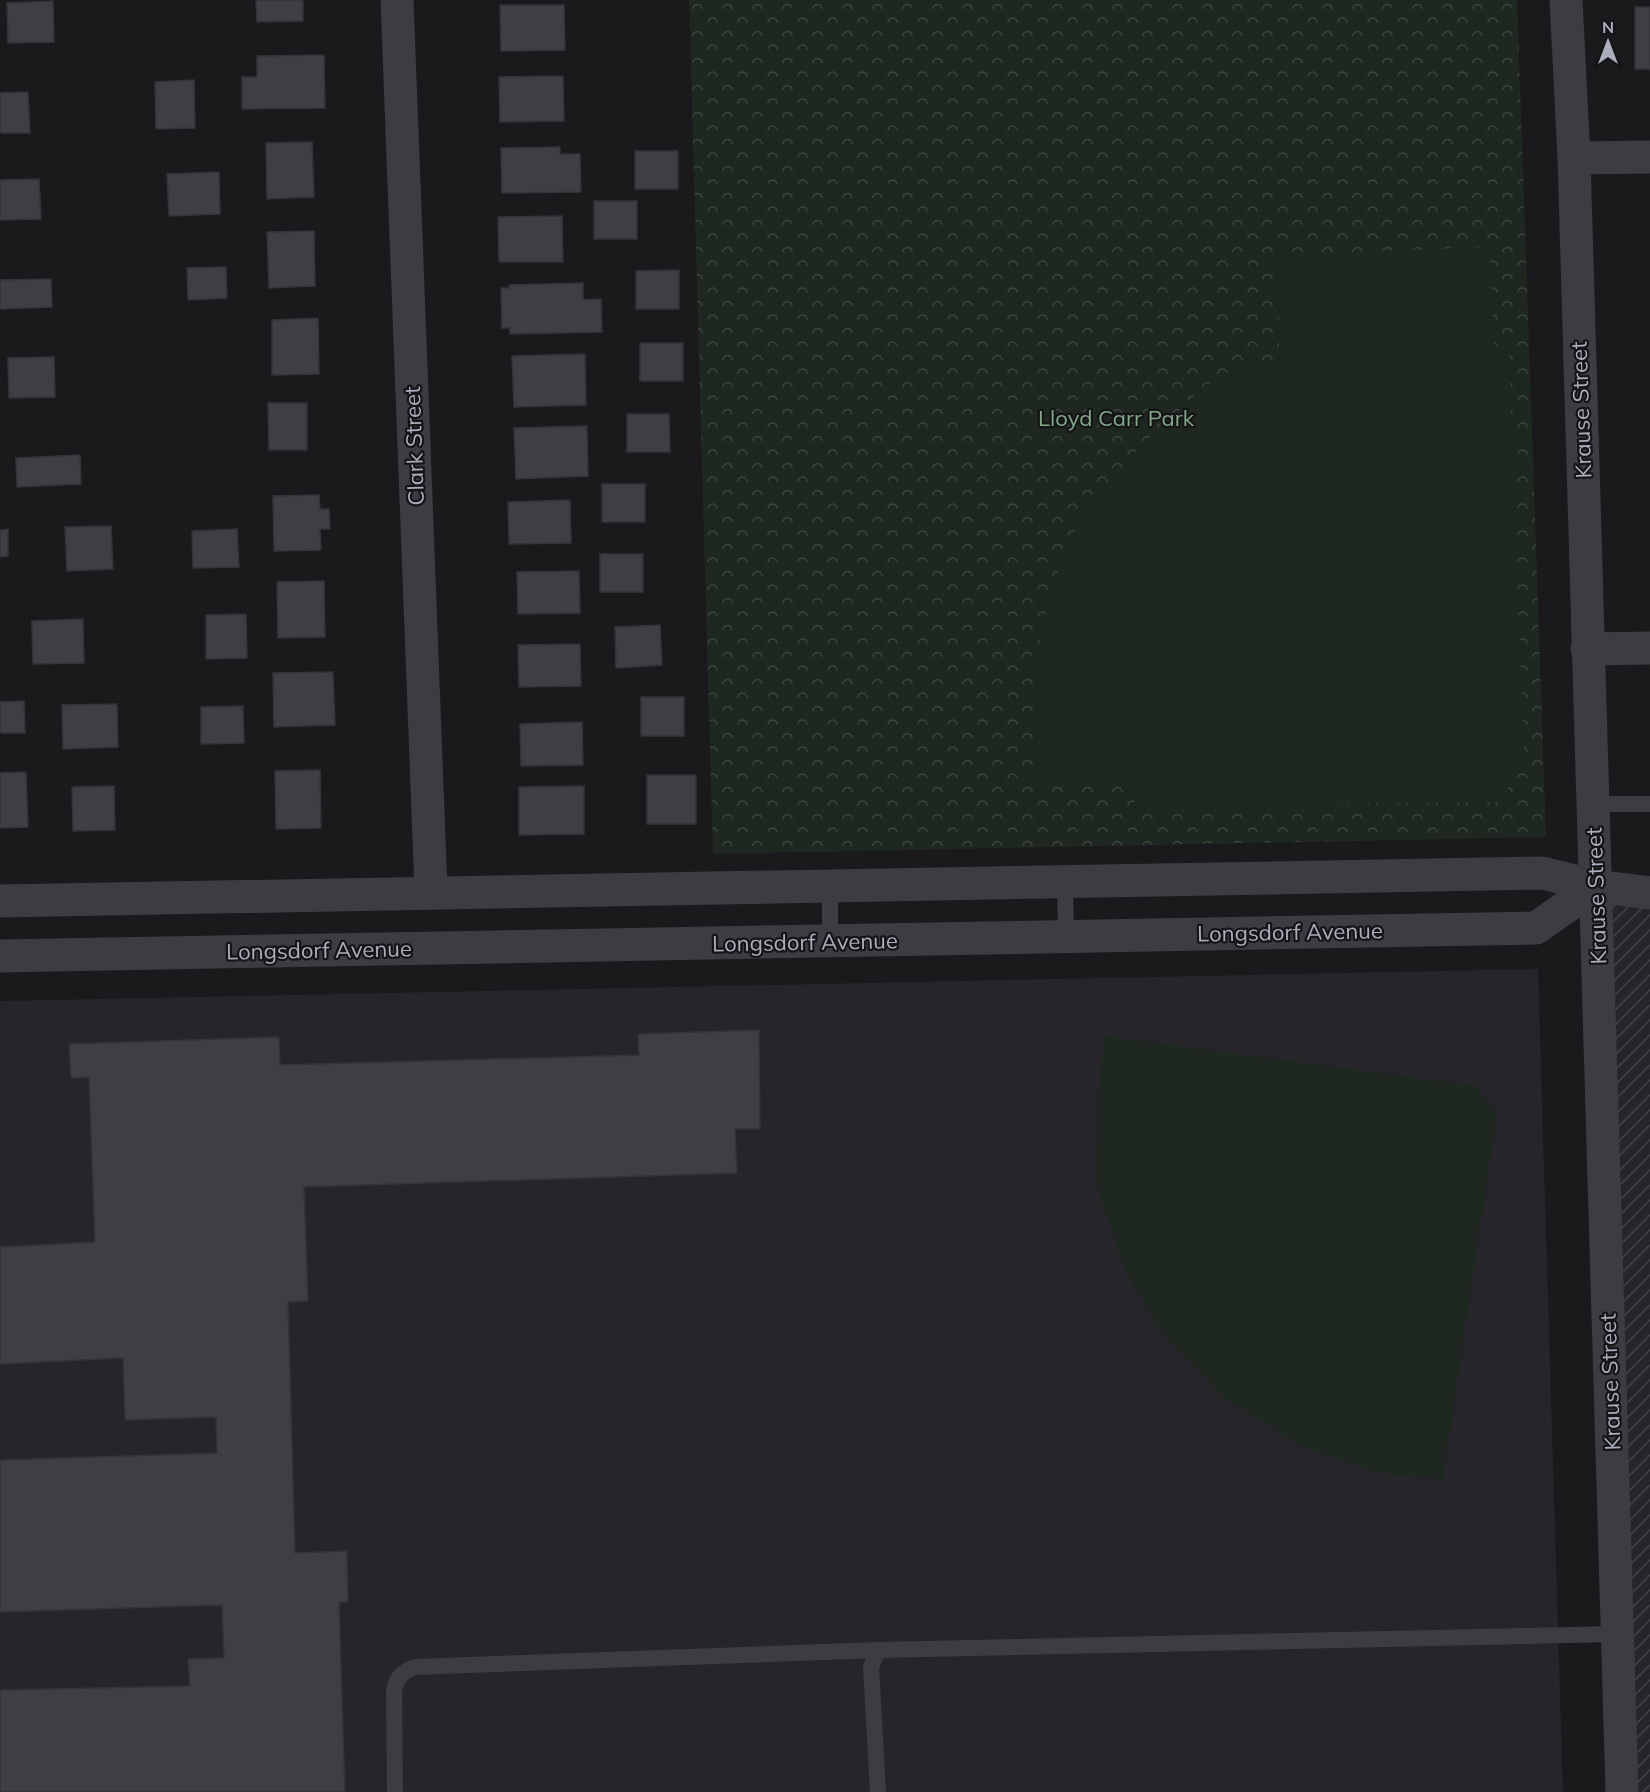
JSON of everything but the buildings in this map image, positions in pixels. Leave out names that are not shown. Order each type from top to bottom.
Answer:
[{"type":"street","name":"Clark Street","points":[[397,0],[431,891]]},
{"type":"street","name":"Krause Street","points":[[1566,0],[1574,158],[1622,1792]]},
{"type":"street","points":[[1574,158],[1650,157]]},
{"type":"street","points":[[1587,649],[1650,648]]},
{"type":"street","points":[[0,901],[431,891],[1542,873],[1596,886],[1650,893]]},
{"type":"street","name":"Longsdorf Avenue","points":[[0,956],[1536,927],[1596,886]]},
{"type":"lane","points":[[1593,804],[1650,804]]},
{"type":"lane","points":[[1065,882],[1066,936]]},
{"type":"lane","points":[[830,886],[830,942]]},
{"type":"lane","points":[[395,1792],[394,1690],[396,1680],[404,1671],[415,1666],[878,1650],[1617,1634]]},
{"type":"lane","points":[[878,1650],[871,1667],[878,1792]]},
{"type":"shaded area","points":[[1596,886],[1650,893],[1650,1792],[1622,1792]]},
{"type":"shaded area","points":[[1538,969],[1563,1792],[0,1792],[0,1001]]},
{"type":"green space","name":"Lloyd Carr Park","points":[[689,0],[1517,0],[1546,837],[713,854]]},
{"type":"green space","points":[[1490,247],[1494,353],[1509,351],[1524,765],[1498,802],[1135,807],[1132,778],[1037,781],[1037,651],[1056,577],[1080,520],[1134,453],[1198,392],[1229,371],[1280,361],[1276,255]]},
{"type":"green space","points":[[1104,1036],[1477,1086],[1497,1114],[1443,1479],[1378,1473],[1304,1447],[1224,1398],[1162,1333],[1125,1271],[1098,1191],[1097,1113]]}]
